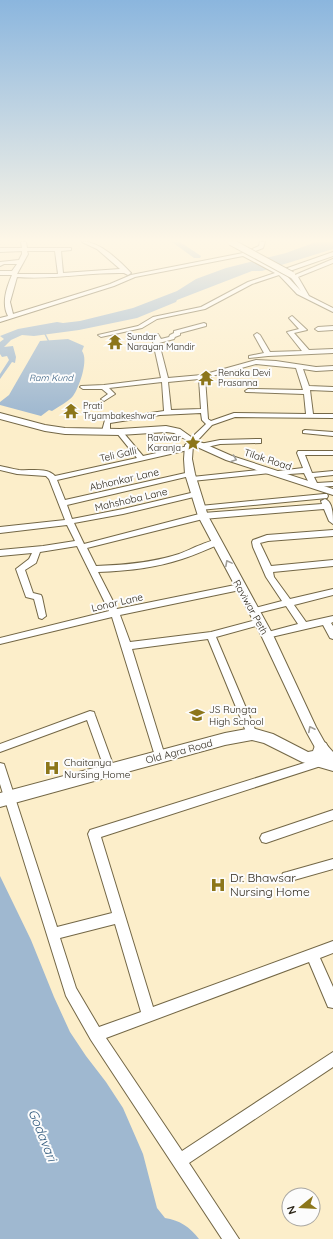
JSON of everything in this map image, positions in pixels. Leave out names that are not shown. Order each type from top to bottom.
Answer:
[{"type":"highway","name":"Old Agra Road","points":[[5,799],[160,756],[225,739],[252,734],[268,738],[323,759]]},
{"type":"main road","points":[[0,411],[48,426]]},
{"type":"main road","points":[[0,416],[48,426]]},
{"type":"main road","name":"Tilak Road","points":[[48,426],[64,431],[120,432],[166,429],[176,432],[194,443],[229,458],[330,491]]},
{"type":"main road","name":"Raviwar Peth","points":[[194,443],[191,476],[202,512],[267,635],[323,759]]},
{"type":"street","points":[[8,300],[8,312],[11,316]]},
{"type":"street","points":[[0,320],[64,300]]},
{"type":"street","points":[[101,335],[140,327],[155,318],[204,308],[219,300]]},
{"type":"street","points":[[313,300],[333,310]]},
{"type":"street","points":[[292,318],[304,330],[290,332],[307,352]]},
{"type":"street","points":[[168,412],[165,380],[156,338],[172,338],[172,336],[178,334],[176,332],[204,325]]},
{"type":"street","points":[[318,329],[333,328]]},
{"type":"street","points":[[257,335],[268,354]]},
{"type":"street","points":[[251,357],[268,354],[333,351]]},
{"type":"street","points":[[83,387],[104,387],[202,377],[256,362],[276,363],[316,369],[333,368]]},
{"type":"street","points":[[299,366],[306,390],[310,416]]},
{"type":"street","points":[[202,377],[203,411],[205,420],[210,424]]},
{"type":"street","points":[[104,387],[112,394],[104,399]]},
{"type":"street","points":[[248,391],[333,389]]},
{"type":"street","points":[[106,432],[107,421],[168,412],[203,411]]},
{"type":"street","points":[[194,443],[210,424],[234,415],[333,416]]},
{"type":"street","points":[[120,432],[142,458]]},
{"type":"street","points":[[305,432],[333,434]]},
{"type":"street","name":"Teli Galli","points":[[53,479],[142,458],[194,443],[258,441]]},
{"type":"street","points":[[314,485],[301,453],[333,453]]},
{"type":"street","points":[[0,478],[1,468],[17,472],[46,473],[53,479],[70,523],[115,613],[127,646],[160,756]]},
{"type":"street","name":"Abhonkar Lane","points":[[63,504],[191,476],[267,471]]},
{"type":"street","points":[[278,473],[333,473]]},
{"type":"street","points":[[0,552],[81,545],[202,512],[330,491],[327,506],[333,520]]},
{"type":"street","name":"Mahshoba Lane","points":[[0,530],[70,523],[124,512],[196,494]]},
{"type":"street","points":[[202,512],[327,506]]},
{"type":"street","points":[[304,626],[270,577],[269,569],[259,552],[256,542],[268,538],[333,533]]},
{"type":"street","points":[[93,569],[118,568],[157,562],[192,553],[202,547],[217,542]]},
{"type":"street","points":[[37,550],[33,561],[20,569],[29,595],[38,596],[42,616]]},
{"type":"street","points":[[269,569],[333,563]]},
{"type":"street","name":"Lonar Lane","points":[[0,641],[115,613],[240,586]]},
{"type":"street","points":[[254,611],[333,592]]},
{"type":"street","points":[[267,635],[329,620],[333,636]]},
{"type":"street","points":[[127,646],[211,635],[260,622]]},
{"type":"street","points":[[211,635],[252,734]]},
{"type":"street","points":[[0,748],[90,715],[110,770]]},
{"type":"street","points":[[149,1015],[94,834],[323,759]]},
{"type":"street","points":[[0,767],[5,799],[54,934],[71,991],[96,1035],[231,1239]]},
{"type":"street","points":[[266,838],[333,815]]},
{"type":"street","points":[[287,877],[333,864]]},
{"type":"street","points":[[54,934],[119,917]]},
{"type":"street","points":[[96,1035],[333,947]]},
{"type":"street","points":[[312,955],[333,1002]]},
{"type":"street","points":[[180,1161],[333,1059]]},
{"type":"water","points":[[154,300],[177,300],[176,302],[137,318],[79,330],[34,336],[22,335],[11,340],[4,347],[13,346],[16,357],[15,363],[12,362],[0,379],[0,374],[9,360],[7,356],[2,357],[0,354],[0,342],[4,339],[0,336],[18,329],[57,322],[63,323],[80,321],[133,308]]},
{"type":"water","name":"Ram Kund","points":[[68,339],[84,346],[82,351],[84,355],[84,367],[78,387],[71,398],[52,411],[49,410],[41,416],[0,405],[0,402],[9,395],[40,341]]},
{"type":"water","name":"Godavari","points":[[0,876],[31,940],[70,1032],[123,1108],[143,1154],[157,1208],[165,1218],[175,1220],[184,1225],[199,1239],[0,1239]]},
{"type":"pier","points":[[0,408],[45,419],[46,421],[42,424],[0,413]]},
{"type":"waterway","points":[[44,332],[49,342]]},
{"type":"place","name":"Sundar Narayan Mandir","points":[[115,342]]},
{"type":"place","name":"Renaka Devi Prasanna","points":[[206,378]]},
{"type":"place","name":"Prati Tryambakeshwar","points":[[71,411]]},
{"type":"place","name":"Raviwar Karanja","points":[[193,443]]},
{"type":"place","name":"JS Rungta High School","points":[[197,715]]},
{"type":"place","name":"Chaitanya Nursing Home","points":[[52,768]]},
{"type":"place","name":"Dr. Bhawsar Nursing Home","points":[[218,885]]}]
